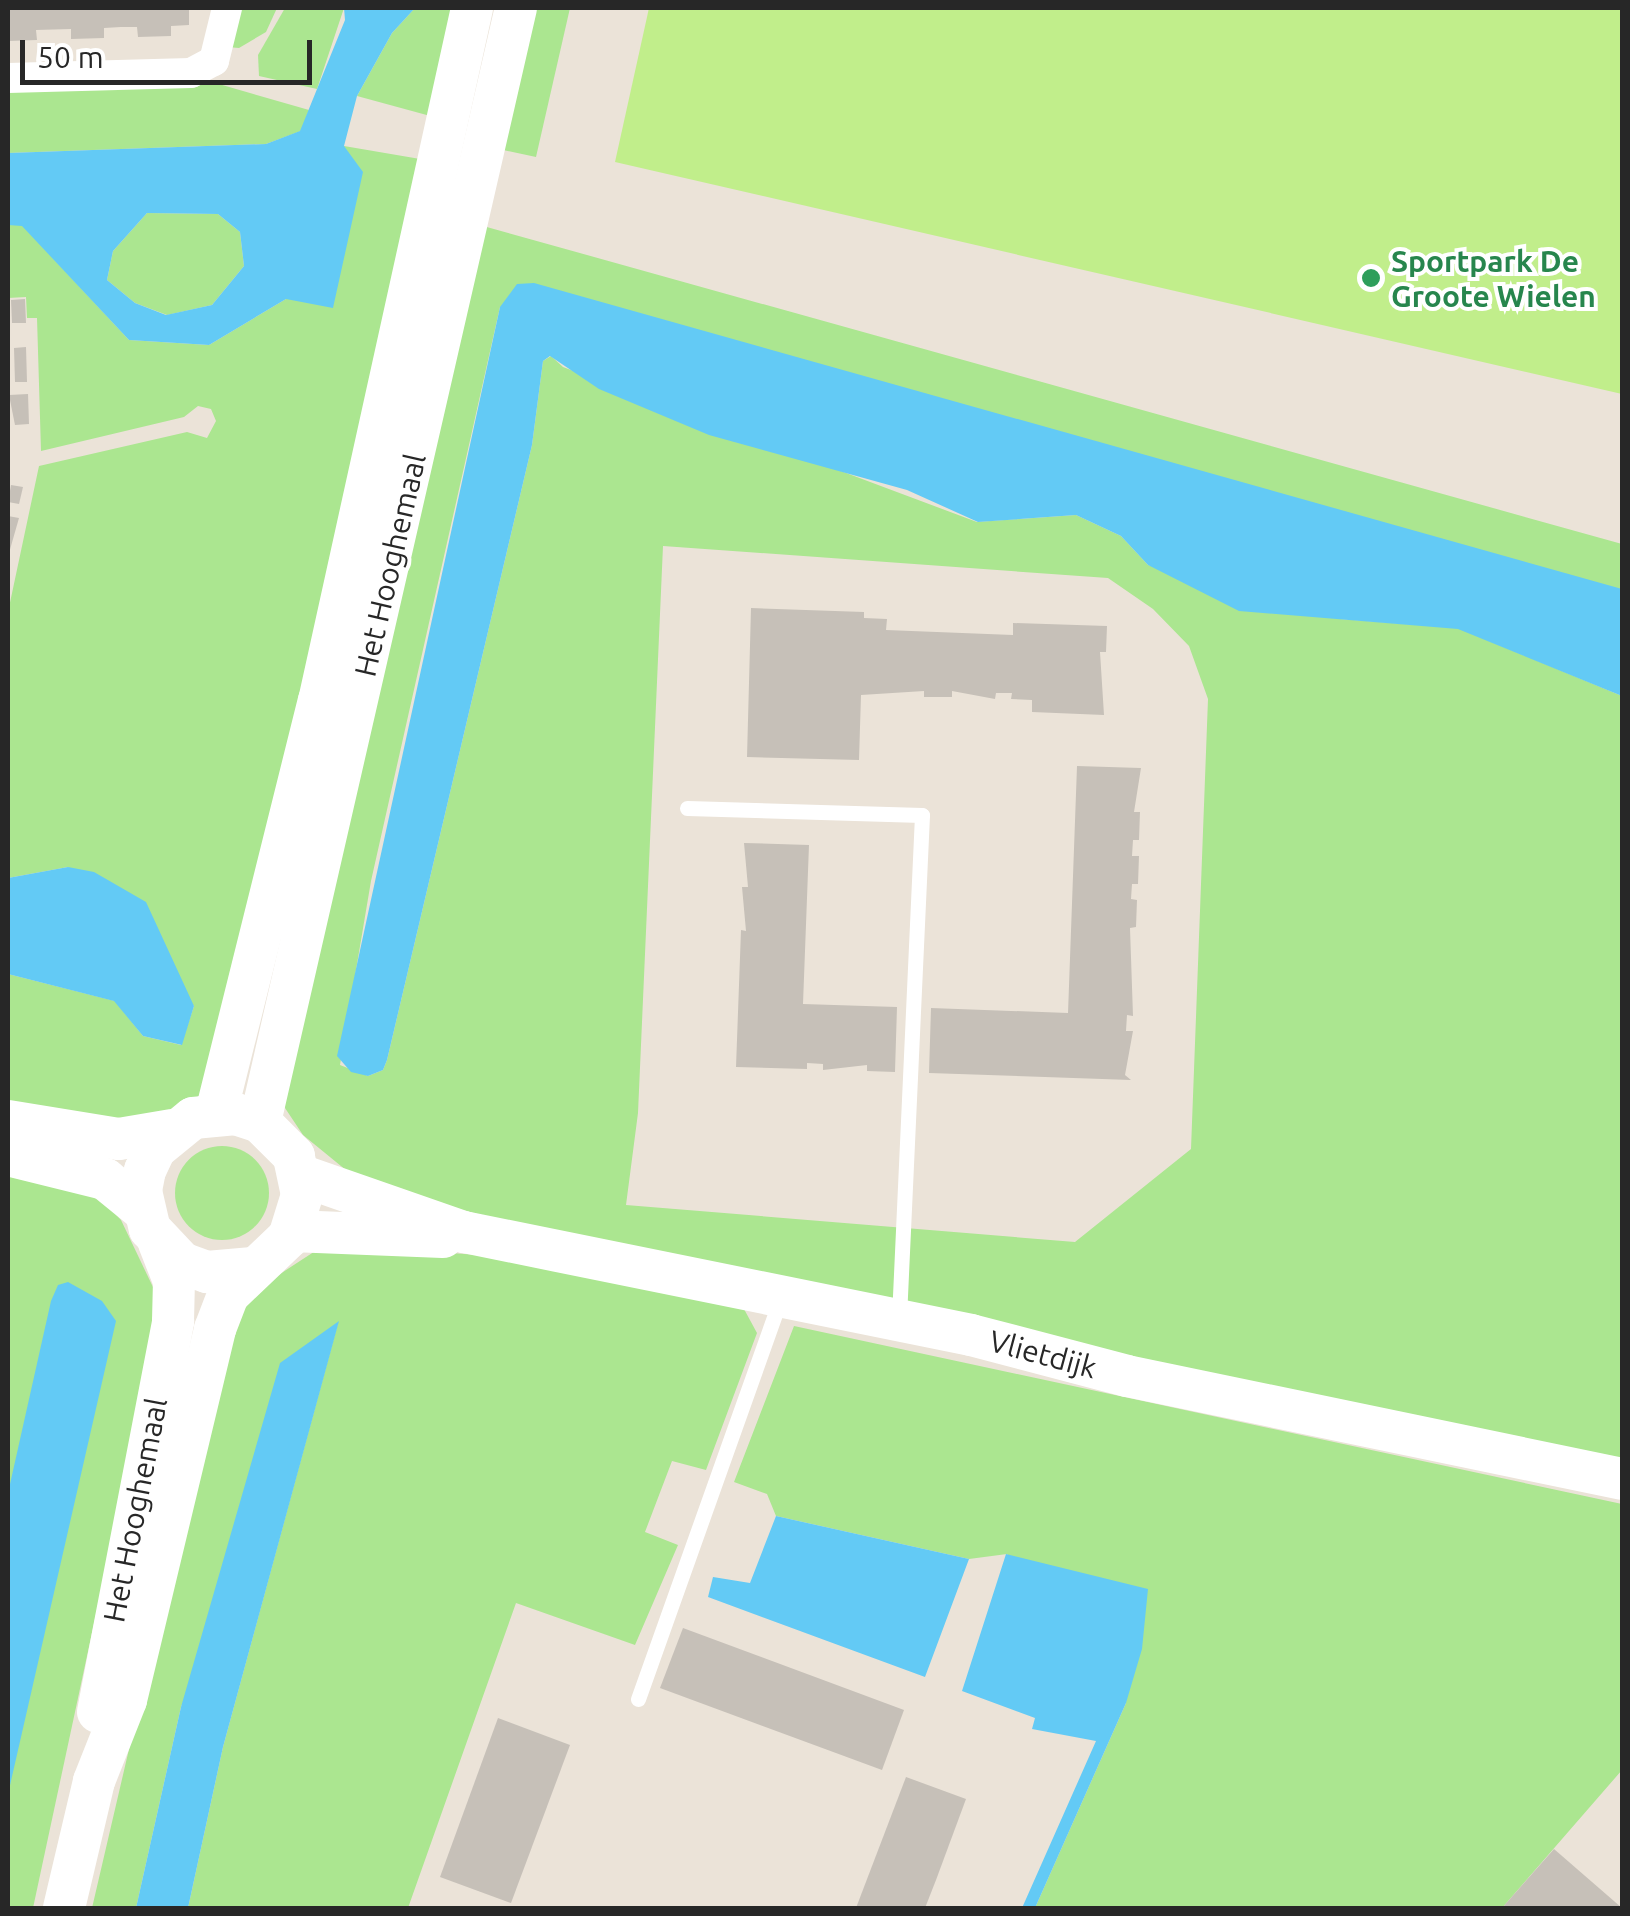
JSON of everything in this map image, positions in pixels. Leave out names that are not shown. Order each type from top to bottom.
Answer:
[{"type":"street","points":[[8,78],[191,72],[214,61],[227,8]]},
{"type":"street","name":"Het Hooghemaal","points":[[216,1113],[319,701],[472,8]]},
{"type":"street","name":"Het Hooghemaal","points":[[260,1122],[516,8]]},
{"type":"street","points":[[8,1121],[118,1140],[172,1130],[216,1113],[260,1122],[281,1138],[300,1175],[302,1195],[292,1231],[253,1268],[207,1272],[151,1227],[105,1179],[8,1155]]},
{"type":"street","points":[[151,1227],[145,1170],[172,1130]]},
{"type":"street","name":"Vlietdijk","points":[[300,1175],[464,1232],[898,1321],[1622,1479]]},
{"type":"street","name":"Het Hooghemaal","points":[[94,1780],[99,1693],[172,1321],[174,1281],[151,1227]]},
{"type":"street","name":"Vlietdijk","points":[[292,1231],[435,1238],[464,1232]]},
{"type":"street","name":"Het Hooghemaal","points":[[64,1908],[94,1780],[126,1700],[215,1328],[228,1294],[253,1268]]},
{"type":"lane","points":[[686,808],[922,816],[898,1321]]},
{"type":"lane","points":[[638,1699],[781,1297]]},
{"type":"green space","points":[[235,8],[277,8],[266,32],[239,48],[227,47]]},
{"type":"green space","points":[[285,8],[344,8],[317,89],[259,76],[258,55]]},
{"type":"green space","points":[[415,8],[460,8],[434,117],[357,96],[392,33]]},
{"type":"green space","points":[[535,8],[570,8],[536,157],[503,150]]},
{"type":"green space","name":"Sportpark De Groote Wielen","points":[[649,8],[1622,8],[1622,394],[615,162]]},
{"type":"green space","points":[[205,80],[309,110],[301,131],[266,144],[8,153],[8,88]]},
{"type":"green space","points":[[344,146],[426,160],[240,985],[199,1096],[150,1121],[8,1109],[8,974],[115,1001],[143,1036],[181,1045],[194,1006],[68,867],[8,878],[8,612],[39,466],[187,432],[207,438],[216,421],[211,409],[198,406],[184,417],[41,451],[37,318],[27,318],[26,297],[8,298],[8,225],[22,225],[129,340],[209,345],[286,299]]},
{"type":"green space","points":[[147,213],[218,214],[240,232],[244,266],[212,305],[167,315],[135,303],[107,280],[113,251]]},
{"type":"green space","points":[[476,224],[1622,544],[1622,590],[500,307],[371,881],[340,1065],[368,1076],[383,1070],[387,1060],[532,445],[543,361],[551,356],[563,367],[977,522],[1076,515],[1121,536],[1148,565],[1340,619],[1458,628],[1622,696],[1622,1464],[489,1217],[363,1184],[303,1135],[285,1108],[282,1075]],"holes":[[[663,546],[1108,578],[1153,609],[1189,646],[1208,699],[1191,1149],[1075,1242],[626,1205],[638,1113]]]},
{"type":"green space","points":[[222,1146],[240,1150],[255,1160],[265,1175],[269,1193],[265,1211],[255,1226],[240,1236],[222,1240],[204,1236],[189,1226],[179,1211],[175,1193],[179,1175],[189,1160],[204,1150]]},
{"type":"green space","points":[[8,1168],[91,1187],[121,1220],[162,1306],[33,1908],[8,1908]]},
{"type":"green space","points":[[326,1244],[506,1257],[744,1309],[757,1333],[706,1470],[672,1461],[645,1532],[678,1545],[635,1645],[516,1603],[408,1908],[188,1908],[223,1747],[338,1323],[181,1707],[136,1908],[92,1908],[228,1324],[257,1289]]},
{"type":"green space","points":[[794,1326],[1622,1504],[1622,1770],[1502,1908],[1035,1908],[1126,1703],[1007,1554],[969,1559],[776,1516],[767,1494],[734,1482]]},
{"type":"water","points":[[344,8],[415,8],[392,33],[357,96],[344,146],[363,172],[333,308],[286,299],[209,345],[129,340],[22,226],[8,225],[8,153],[266,144],[300,131],[345,20]],"holes":[[[147,213],[218,214],[240,232],[244,266],[212,305],[166,315],[135,303],[107,280],[113,251]]]},
{"type":"water","points":[[534,283],[1622,589],[1622,696],[1458,629],[1239,611],[1148,565],[1121,536],[1076,515],[978,522],[907,490],[709,435],[599,389],[550,356],[543,361],[532,445],[387,1060],[383,1070],[368,1076],[351,1072],[337,1056],[500,307],[517,284]]},
{"type":"water","points":[[68,867],[94,872],[146,902],[194,1006],[182,1045],[143,1036],[114,1001],[8,974],[8,878]]},
{"type":"water","points":[[68,1282],[102,1301],[116,1321],[8,1794],[8,1493],[51,1301],[58,1285]]},
{"type":"water","points":[[339,1321],[223,1747],[188,1908],[136,1908],[181,1707],[280,1363]]},
{"type":"water","points":[[776,1516],[969,1559],[925,1677],[708,1597],[713,1577],[750,1583]]},
{"type":"water","points":[[1006,1554],[1148,1589],[1142,1649],[1126,1703],[1035,1908],[1022,1908],[1096,1741],[1032,1729],[1035,1718],[962,1691]]},
{"type":"building","points":[[8,8],[189,8],[189,25],[171,26],[171,36],[138,37],[137,27],[121,27],[104,28],[104,38],[71,39],[71,29],[36,30],[37,40],[8,41]]},
{"type":"building","points":[[25,299],[26,323],[12,323],[11,300]]},
{"type":"building","points":[[26,347],[27,382],[15,382],[14,348]]},
{"type":"building","points":[[28,394],[29,424],[15,425],[9,395]]},
{"type":"building","points":[[11,485],[23,487],[19,504],[8,502]]},
{"type":"building","points":[[8,516],[19,518],[9,553],[8,553]]},
{"type":"building","points":[[751,608],[864,612],[864,618],[887,619],[886,630],[1013,635],[1013,623],[1107,626],[1106,652],[1100,652],[1104,715],[1032,712],[1032,700],[1011,699],[1012,693],[996,693],[995,699],[952,691],[952,697],[924,697],[924,691],[861,695],[859,760],[747,757]]},
{"type":"building","points":[[1077,766],[1141,768],[1134,812],[1140,812],[1139,840],[1133,840],[1132,856],[1139,856],[1138,884],[1132,884],[1131,899],[1137,900],[1136,927],[1130,928],[1133,1016],[1127,1015],[1126,1031],[1133,1031],[1125,1075],[1131,1080],[929,1073],[931,1008],[1068,1013]]},
{"type":"building","points":[[744,843],[809,845],[803,1004],[897,1007],[895,1072],[867,1071],[867,1065],[823,1070],[823,1064],[807,1063],[807,1069],[736,1067],[741,930],[746,931],[742,887],[748,887]]},
{"type":"building","points":[[683,1628],[904,1710],[882,1770],[660,1688]]},
{"type":"building","points":[[498,1718],[570,1745],[511,1903],[440,1877]]},
{"type":"building","points":[[906,1777],[966,1799],[936,1880],[925,1908],[856,1908]]},
{"type":"building","points":[[1554,1849],[1622,1908],[1502,1908]]},
{"type":"place","name":"Sportpark De Groote Wielen","points":[[1371,278]]}]
